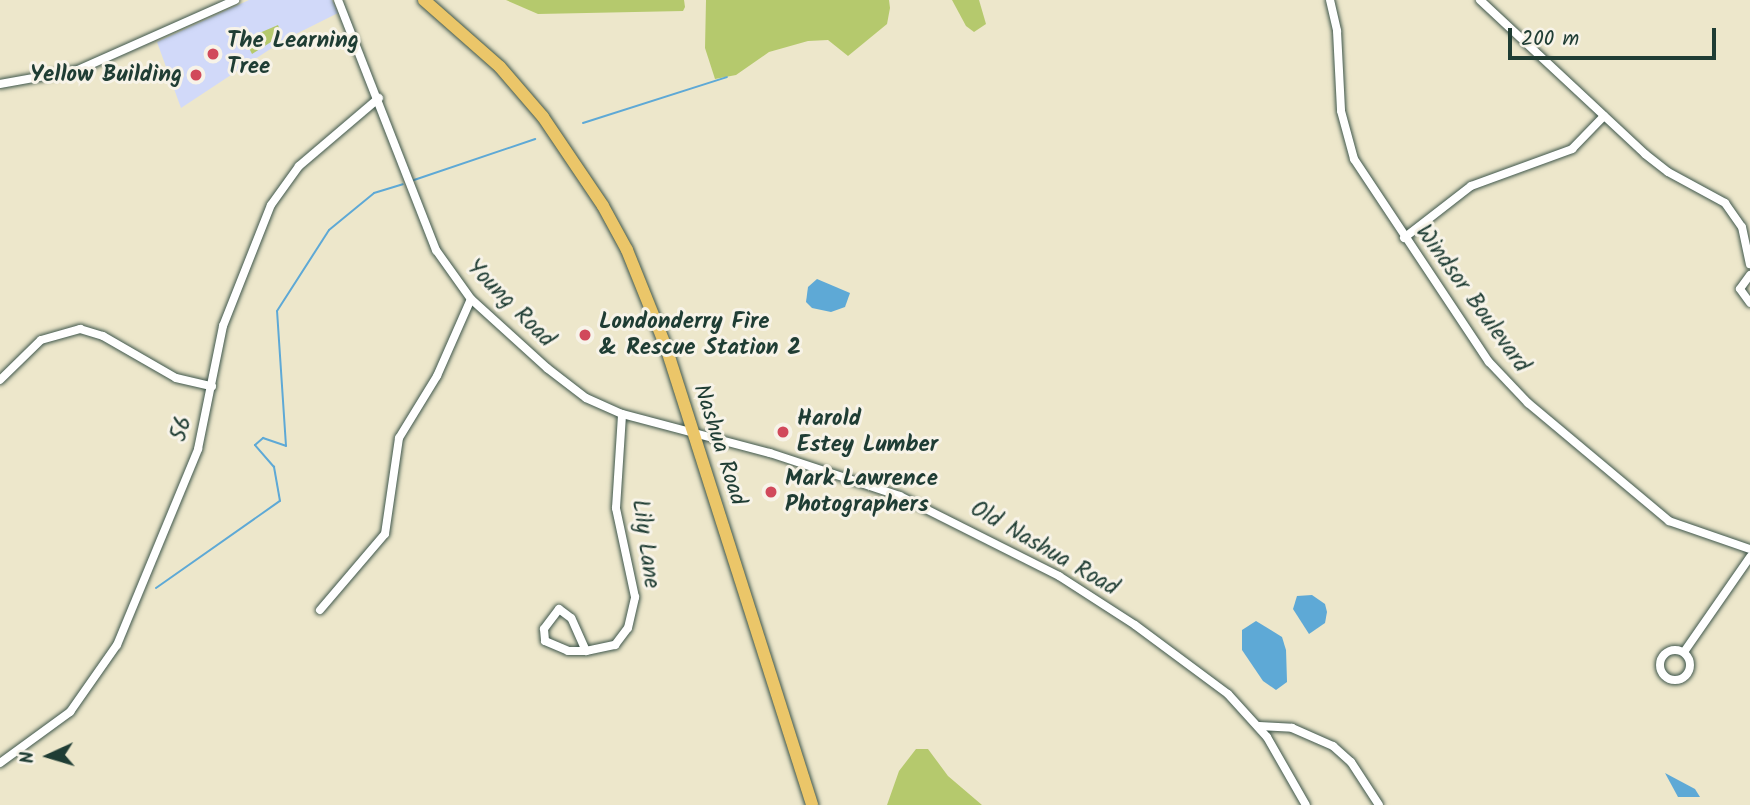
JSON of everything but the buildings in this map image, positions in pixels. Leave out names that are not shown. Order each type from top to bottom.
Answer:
[{"type":"main road","name":"Nashua Road","points":[[424,0],[500,67],[553,130],[603,206],[640,279],[693,433],[812,805]]},
{"type":"street","points":[[0,84],[78,70],[235,0]]},
{"type":"street","name":"Young Road","points":[[338,0],[379,98],[428,236],[471,299],[572,389],[622,414],[693,433]]},
{"type":"street","name":"Windsor Boulevard","points":[[1330,0],[1347,143],[1404,238],[1474,342],[1528,403],[1669,521],[1750,549]]},
{"type":"street","points":[[1480,0],[1604,117],[1668,172],[1729,207],[1742,227],[1750,264]]},
{"type":"street","name":"56","points":[[0,762],[70,712],[117,645],[198,449],[228,310],[279,191],[299,166],[379,98]]},
{"type":"street","points":[[1404,238],[1471,186],[1573,149],[1604,117]]},
{"type":"street","points":[[1750,275],[1740,289],[1750,303]]},
{"type":"street","points":[[320,610],[385,534],[399,438],[437,376],[471,299]]},
{"type":"street","points":[[0,380],[41,340],[80,330],[103,336],[176,377],[212,386]]},
{"type":"street","name":"Lily Lane","points":[[586,651],[571,618],[559,609],[544,629],[545,641],[568,651],[586,651],[615,645],[628,628],[635,597],[615,508],[622,414]]},
{"type":"street","name":"Old Nashua Road","points":[[693,433],[855,480],[959,522],[1135,625],[1214,683],[1259,726],[1306,805]]},
{"type":"street","points":[[1684,652],[1750,557]]},
{"type":"street","points":[[1259,726],[1292,728],[1333,746],[1351,762],[1379,805]]},
{"type":"shaded area","name":"The Learning Tree","points":[[249,0],[332,0],[338,13],[284,40],[181,108],[157,42]]},
{"type":"green space","points":[[506,0],[684,0],[685,7],[683,11],[538,14]]},
{"type":"green space","points":[[706,0],[889,0],[890,8],[887,24],[848,56],[828,40],[808,41],[769,52],[736,75],[715,79],[705,48]]},
{"type":"green space","points":[[952,0],[979,0],[986,24],[974,32],[966,26]]},
{"type":"green space","points":[[278,25],[282,35],[252,54],[248,46],[261,42],[257,34]]},
{"type":"green space","points":[[916,749],[928,749],[948,776],[982,805],[887,805],[899,771]]},
{"type":"water","points":[[817,279],[850,293],[845,307],[831,312],[812,308],[806,302],[808,287]]},
{"type":"water","points":[[1312,595],[1325,604],[1327,612],[1325,623],[1309,634],[1293,609],[1297,596]]},
{"type":"water","points":[[1256,621],[1282,637],[1286,650],[1287,682],[1276,690],[1263,681],[1242,650],[1242,630]]},
{"type":"water","points":[[1665,773],[1695,789],[1700,797],[1678,797]]},
{"type":"waterway","points":[[583,123],[727,77]]},
{"type":"waterway","points":[[414,180],[535,139]]},
{"type":"waterway","points":[[156,588],[280,501],[274,467],[255,445],[263,438],[286,446],[277,311],[329,230],[374,193],[403,184]]},
{"type":"place","name":"The Learning Tree","points":[[213,54]]},
{"type":"place","name":"Yellow Building","points":[[196,75]]},
{"type":"place","name":"Londonderry Fire & Rescue Station 2","points":[[585,335]]},
{"type":"place","name":"Harold Estey Lumber","points":[[783,432]]},
{"type":"place","name":"Mark Lawrence Photographers","points":[[771,492]]}]
